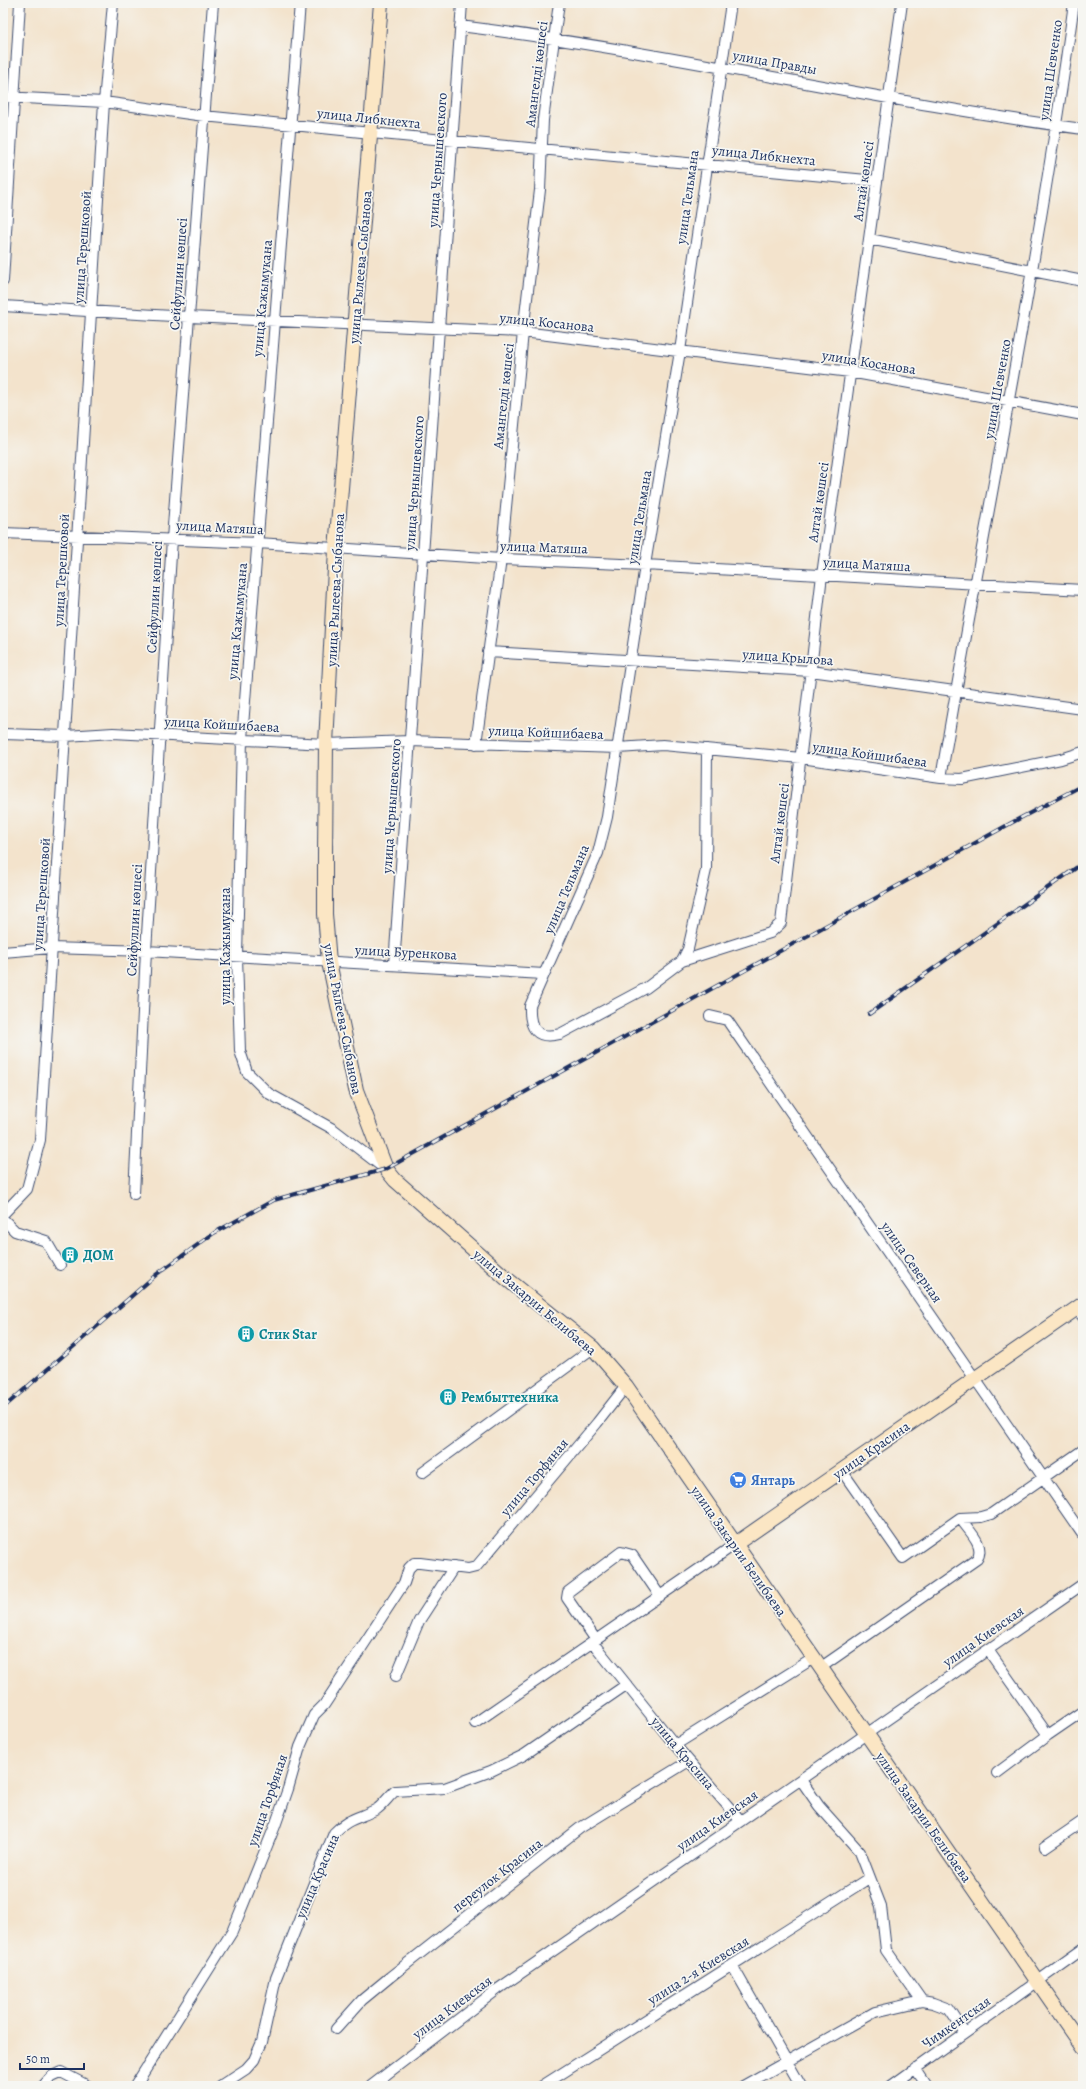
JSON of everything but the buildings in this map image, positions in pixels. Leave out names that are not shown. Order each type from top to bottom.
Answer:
[{"type":"street","points":[[3,281],[20,3]]},
{"type":"street","name":"улица Терешковой","points":[[3,1214],[27,1189],[40,1140],[104,102],[113,3]]},
{"type":"street","name":"Сейфуллин көшесі","points":[[134,1194],[146,951],[172,539],[213,3]]},
{"type":"street","name":"улица Кажымукана","points":[[300,3],[242,739],[237,957],[240,1051],[247,1072],[268,1093],[333,1129],[386,1169]]},
{"type":"street","name":"улица Рылеева-Сыбанова","points":[[381,3],[336,549],[326,744],[325,914],[329,962],[356,1090],[386,1169]]},
{"type":"street","name":"улица Чернышевского","points":[[394,965],[462,3]]},
{"type":"street","name":"Амангелді көшесі","points":[[476,744],[500,559],[523,332],[536,234],[543,150],[543,120],[559,3]]},
{"type":"street","name":"улица Тельмана","points":[[682,961],[646,988],[560,1034],[549,1036],[536,1032],[529,1022],[530,1006],[598,853],[606,817],[680,351],[706,163],[731,3]]},
{"type":"street","name":"Алтай көшесі","points":[[682,961],[770,933],[781,922],[822,575],[902,3]]},
{"type":"street","name":"улица Шевченко","points":[[941,778],[955,692],[1033,271],[1057,125],[1074,3]]},
{"type":"street","name":"улица Правды","points":[[460,26],[554,38],[722,66],[889,97],[1083,129]]},
{"type":"street","name":"улица Либкнехта","points":[[3,98],[104,102],[204,116],[543,150],[706,163],[877,181]]},
{"type":"street","points":[[869,239],[1083,281]]},
{"type":"street","name":"улица Косанова","points":[[3,306],[189,317],[355,323],[523,332],[850,372],[1009,400],[1083,415]]},
{"type":"street","name":"улица Матяша","points":[[3,533],[258,543],[500,559],[645,565],[1083,590]]},
{"type":"street","name":"улица Крылова","points":[[488,652],[811,671],[1083,709]]},
{"type":"street","name":"улица Койшибаева","points":[[3,734],[66,736],[114,733],[326,744],[410,741],[618,748],[663,745],[801,758],[941,778],[962,779],[1061,760],[1083,752]]},
{"type":"street","points":[[682,961],[688,949],[706,870],[707,749]]},
{"type":"street","name":"улица Буренкова","points":[[3,952],[51,948],[146,951],[544,974]]},
{"type":"street","name":"улица Северная","points":[[710,1016],[727,1020],[976,1377],[1083,1535]]},
{"type":"street","name":"улица Закарии Белибаева","points":[[386,1169],[402,1186],[507,1279],[593,1348],[626,1386],[734,1545],[1083,2047]]},
{"type":"street","points":[[3,1219],[15,1231],[46,1241],[60,1265]]},
{"type":"street","name":"улица Красина","points":[[475,1723],[976,1377],[1081,1310]]},
{"type":"street","points":[[422,1473],[593,1348]]},
{"type":"street","name":"улица Торфяная","points":[[135,2086],[232,1932],[275,1826],[288,1789],[300,1747],[314,1715],[324,1705],[404,1583],[410,1568],[414,1563],[468,1569],[476,1567],[597,1423],[626,1386]]},
{"type":"street","points":[[842,1471],[903,1558],[960,1518],[981,1517],[991,1514],[1083,1450]]},
{"type":"street","points":[[675,1745],[817,1663],[977,1559],[980,1554],[980,1546],[960,1518]]},
{"type":"street","name":"улица Красина","points":[[660,1596],[632,1555],[628,1552],[622,1552],[568,1592],[567,1598],[594,1641],[626,1685],[675,1745],[740,1820]]},
{"type":"street","points":[[396,1676],[419,1621],[454,1567]]},
{"type":"street","name":"улица Киевская","points":[[371,2086],[498,1989],[740,1820],[801,1780],[1083,1584]]},
{"type":"street","points":[[988,1650],[1048,1735]]},
{"type":"street","name":"улица Красина","points":[[220,2086],[246,2069],[254,2060],[262,2042],[276,1978],[334,1833],[341,1825],[355,1817],[378,1808],[395,1791],[446,1788],[491,1771],[524,1755],[626,1685]]},
{"type":"street","points":[[997,1773],[1083,1711]]},
{"type":"street","name":"переулок Красина","points":[[336,2029],[362,2000],[384,1981],[580,1828],[689,1761]]},
{"type":"street","points":[[801,1780],[819,1806],[860,1852],[881,1906],[886,1950],[922,2001]]},
{"type":"street","points":[[1045,1847],[1083,1821]]},
{"type":"street","name":"улица 2-я Киевская","points":[[542,2086],[869,1878]]},
{"type":"street","name":"Чимкентская","points":[[891,2086],[1083,1950]]},
{"type":"street","points":[[732,1965],[801,2086]]},
{"type":"street","points":[[743,2086],[786,2060],[875,2012],[922,2001],[949,2009],[965,2033]]},
{"type":"street","points":[[915,2068],[927,2086]]},
{"type":"street","points":[[43,2086],[52,2076],[61,2072],[88,2086]]},
{"type":"railway","points":[[3,1408],[157,1274],[214,1233],[274,1200],[386,1169],[1013,822],[1083,785]]},
{"type":"railway","points":[[869,1014],[1083,863]]},
{"type":"place","name":"ДОМ","points":[[70,1255]]},
{"type":"place","name":"Стик Star","points":[[246,1334]]},
{"type":"place","name":"Рембыттехника","points":[[448,1397]]},
{"type":"place","name":"Янтарь","points":[[738,1480]]}]
